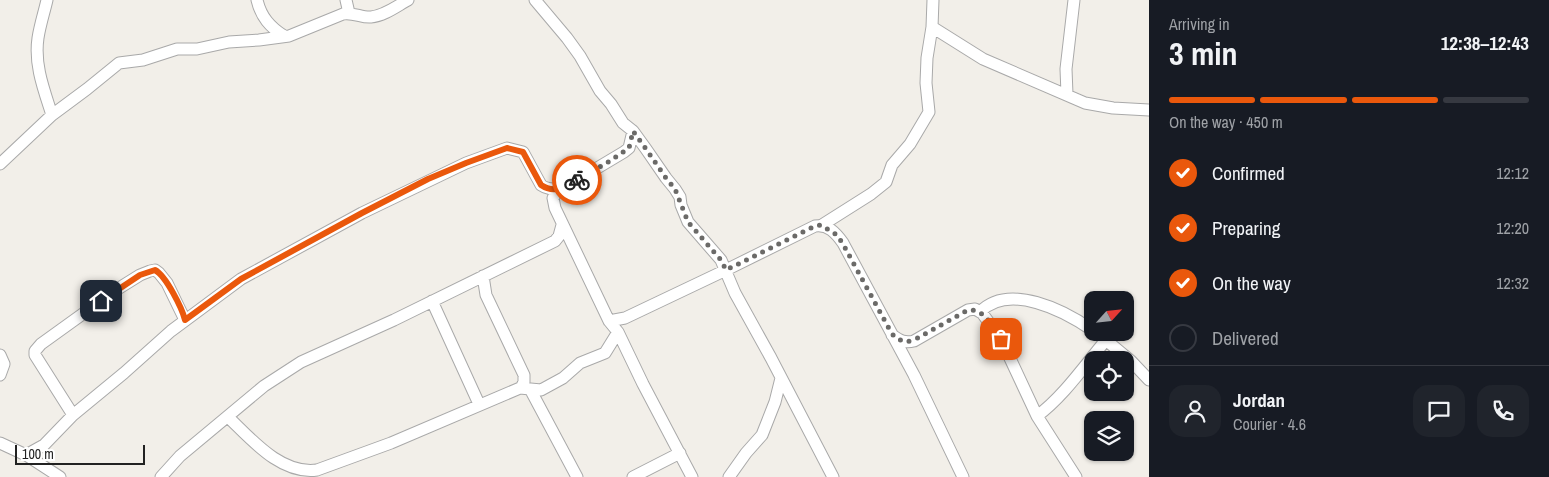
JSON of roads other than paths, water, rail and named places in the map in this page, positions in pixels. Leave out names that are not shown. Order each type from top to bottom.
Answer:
[{"type":"street","points":[[47,0],[38,40],[38,60],[41,84],[52,115]]},
{"type":"street","points":[[257,0],[260,12],[267,22],[284,36]]},
{"type":"street","points":[[346,0],[350,13]]},
{"type":"street","points":[[0,164],[52,115],[119,63],[143,60],[177,49],[197,49],[229,42],[284,36],[335,16],[350,13],[372,17],[387,12],[408,0]]},
{"type":"street","points":[[535,0],[567,38],[600,91],[623,123],[633,131],[675,189],[688,222],[721,260],[735,293],[833,477]]},
{"type":"street","points":[[610,321],[625,318],[815,226],[822,225],[871,194],[886,182],[892,165],[910,144],[929,112],[926,83],[933,0]]},
{"type":"street","points":[[1067,94],[1066,69],[1074,0]]},
{"type":"street","points":[[932,27],[983,60],[1085,103],[1113,108],[1149,110]]},
{"type":"street","points":[[633,131],[629,148],[562,189],[553,198],[562,225],[692,477]]},
{"type":"street","points":[[26,455],[44,445],[74,415],[185,320],[241,279],[362,213],[466,163],[507,148],[523,152],[541,185],[545,188],[562,189]]},
{"type":"street","points":[[161,477],[180,456],[264,386],[301,362],[555,241],[559,236],[562,225]]},
{"type":"street","points":[[822,225],[837,235],[843,244],[914,375],[963,477]]},
{"type":"street","points":[[74,415],[35,355],[35,351],[41,344],[116,290],[140,275],[155,270],[163,278],[185,320]]},
{"type":"street","points":[[483,276],[486,295],[524,375],[526,388],[577,477]]},
{"type":"street","points":[[980,312],[990,304],[1007,299],[1029,301],[1068,314],[1084,324]]},
{"type":"street","points":[[432,301],[479,404]]},
{"type":"street","points":[[892,334],[900,340],[907,342],[968,310],[975,309],[980,312],[989,321],[1001,339],[1037,416],[1076,477]]},
{"type":"street","points":[[228,417],[259,446],[278,460],[308,472],[391,443],[479,404],[526,388],[541,390],[548,387],[567,376],[580,363],[605,353],[618,332]]},
{"type":"street","points":[[1037,416],[1055,401],[1105,341]]},
{"type":"street","points":[[1107,341],[1131,361],[1149,380]]},
{"type":"street","points":[[0,355],[4,364],[0,375]]},
{"type":"street","points":[[729,477],[762,435],[775,402],[781,378]]},
{"type":"street","points":[[0,443],[26,455],[60,477]]},
{"type":"street","points":[[633,477],[680,453]]}]
